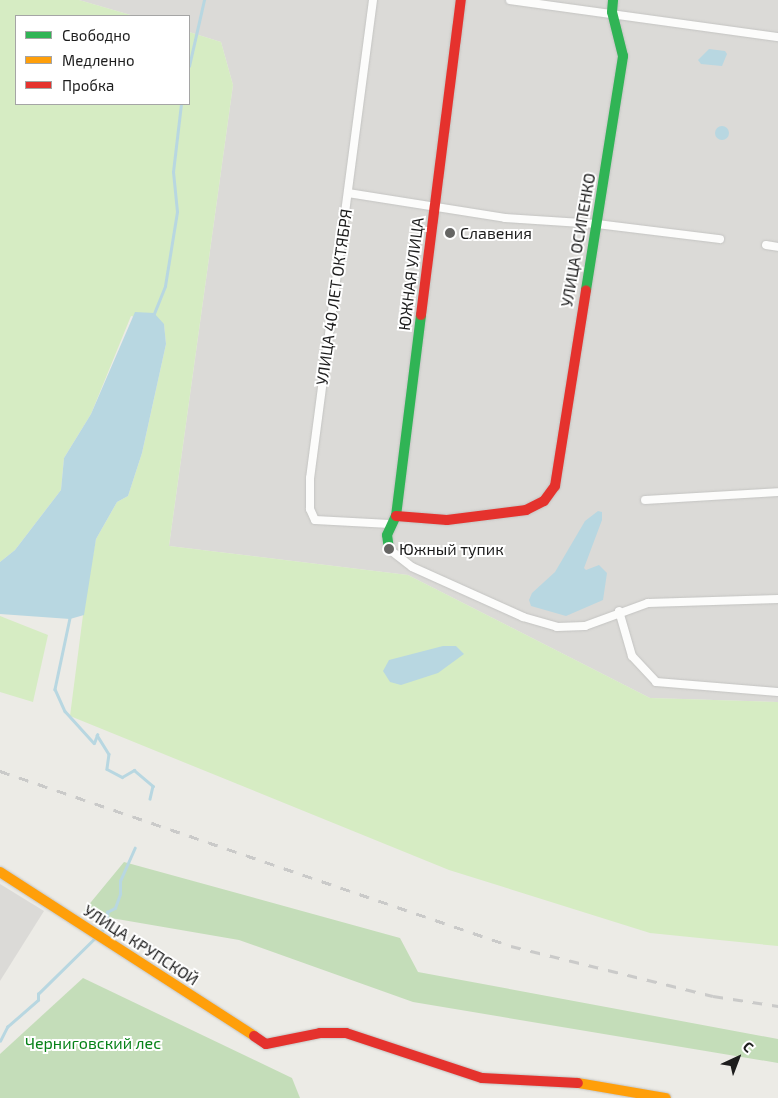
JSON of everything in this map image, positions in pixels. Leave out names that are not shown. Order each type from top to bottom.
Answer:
[{"type":"street","name":"УЛИЦА 40 ЛЕТ ОКТЯБРЯ","points":[[373,0],[310,478],[310,509],[314,520],[393,520]]},
{"type":"street","name":"ЮЖНАЯ УЛИЦА","points":[[389,549],[387,535],[393,520],[460,0]]},
{"type":"street","points":[[510,0],[612,12],[778,37]]},
{"type":"street","name":"УЛИЦА ОСИПЕНКО","points":[[393,520],[447,520],[526,510],[544,501],[555,486],[623,56],[612,12],[613,0]]},
{"type":"street","points":[[348,193],[434,209],[505,218],[597,224],[720,238]]},
{"type":"street","points":[[766,246],[778,247]]},
{"type":"street","points":[[646,500],[778,492]]},
{"type":"street","points":[[389,549],[412,567],[523,617],[557,627],[585,626],[619,611],[648,603],[778,599]]},
{"type":"street","points":[[619,611],[632,656],[656,682],[778,692]]},
{"type":"street","name":"УЛИЦА КРУПСКОЙ","points":[[0,872],[266,1044],[320,1033],[346,1033],[482,1078],[532,1083],[592,1083],[666,1098]]},
{"type":"shaded area","points":[[79,0],[778,0],[778,702],[650,698],[408,575],[169,546],[233,85],[221,42],[190,32],[190,15],[131,15]]},
{"type":"shaded area","points":[[0,884],[44,911],[0,981]]},
{"type":"green space","points":[[0,0],[79,0],[131,15],[15,15],[15,105],[190,105],[190,32],[221,42],[233,85],[169,546],[408,575],[650,698],[778,702],[778,946],[650,933],[449,870],[70,716],[87,584],[96,539],[117,502],[128,496],[142,453],[166,344],[164,324],[131,316],[91,414],[64,458],[61,490],[15,550],[0,562]]},
{"type":"green space","points":[[0,616],[48,635],[33,702],[0,692]]},
{"type":"green space","points":[[124,862],[400,938],[418,972],[778,1039],[778,1063],[413,1002],[239,940],[82,913]]},
{"type":"green space","name":"Черниговский лес","points":[[83,978],[292,1078],[300,1098],[0,1098],[0,1054]]},
{"type":"water","points":[[709,49],[725,51],[727,54],[722,66],[701,64],[698,60]]},
{"type":"water","points":[[719,126],[725,126],[729,133],[725,140],[719,140],[715,136],[715,130]]},
{"type":"water","points":[[135,312],[154,313],[164,324],[166,344],[142,453],[128,496],[117,502],[96,539],[84,615],[70,619],[0,614],[0,562],[15,550],[61,490],[64,458],[91,414]]},
{"type":"water","points":[[598,511],[602,512],[602,520],[584,568],[586,570],[599,565],[607,573],[603,600],[566,616],[531,606],[529,600],[532,593],[555,572],[585,521]]},
{"type":"water","points":[[443,646],[456,646],[464,654],[438,673],[401,685],[390,682],[383,671],[389,660]]},
{"type":"waterway","points":[[190,62],[204,0]]},
{"type":"waterway","points":[[153,316],[165,286],[177,212],[173,172],[181,105]]},
{"type":"waterway","points":[[70,618],[55,689],[65,711],[94,743],[97,735],[109,754],[107,769],[122,777],[134,770],[153,786],[150,799]]},
{"type":"waterway","points":[[100,933],[108,925],[107,912],[115,908],[120,894],[120,881],[135,848]]},
{"type":"waterway","points":[[0,1041],[7,1027],[38,1000],[38,994],[96,937]]},
{"type":"railway","points":[[0,771],[511,946],[713,996],[778,1006]]},
{"type":"traffic: fast","points":[[586,290],[623,56],[612,12],[613,0]]},
{"type":"traffic: fast","points":[[389,549],[387,535],[396,516],[421,315]]},
{"type":"traffic: slow","points":[[0,872],[254,1036]]},
{"type":"traffic: slow","points":[[578,1083],[666,1098]]},
{"type":"traffic: jam","points":[[421,315],[461,0]]},
{"type":"traffic: jam","points":[[396,516],[447,520],[526,510],[544,501],[555,486],[586,290]]},
{"type":"traffic: jam","points":[[254,1036],[266,1044],[320,1033],[346,1033],[482,1078],[578,1083]]},
{"type":"place","name":"Славения","points":[[450,233]]},
{"type":"place","name":"Южный тупик","points":[[389,549]]}]
